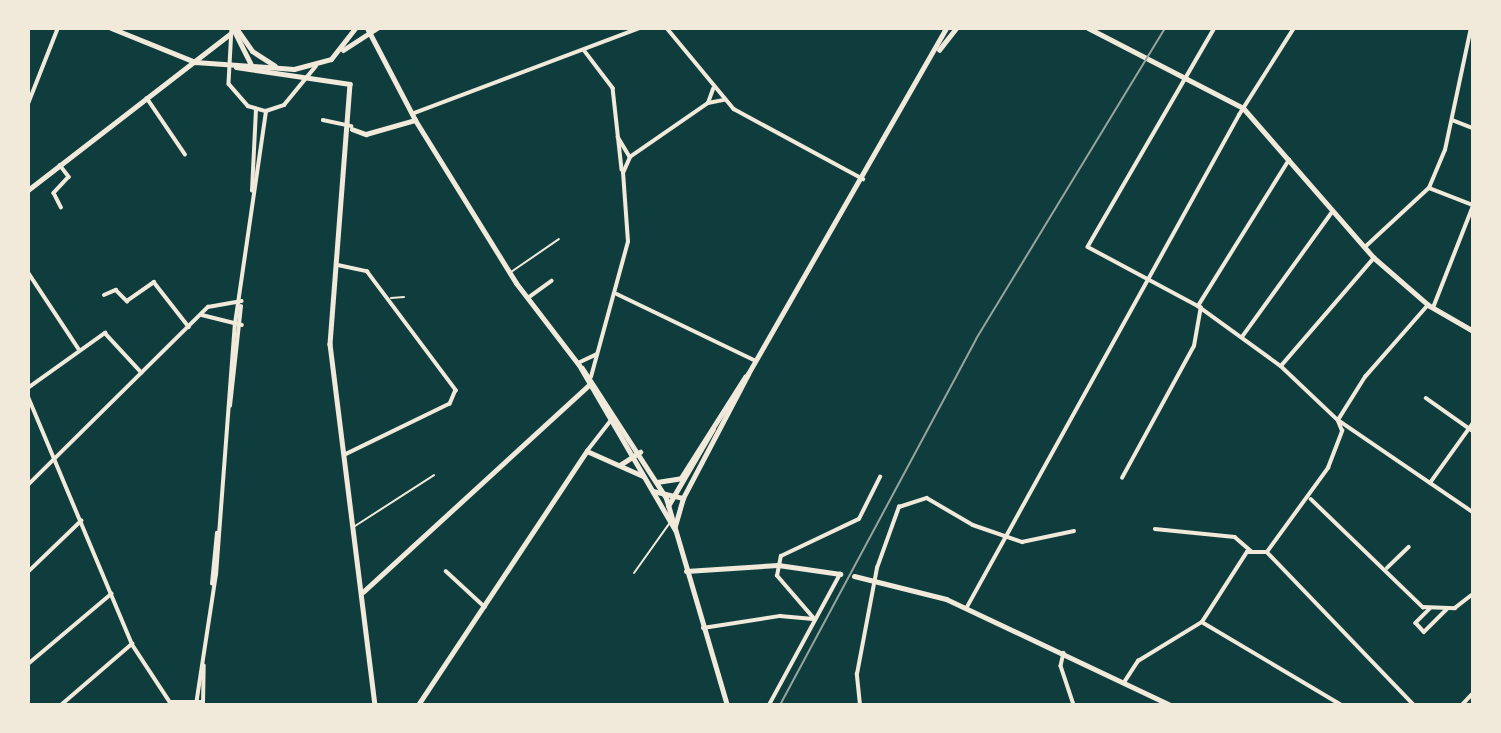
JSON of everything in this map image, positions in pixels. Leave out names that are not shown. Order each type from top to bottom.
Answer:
[{"type":"main road","points":[[111,28],[195,62],[285,68],[316,66],[338,54],[368,31],[377,28]]},
{"type":"main road","points":[[338,54],[355,28]]},
{"type":"main road","points":[[1088,28],[1190,75],[1243,108],[1374,258],[1431,307],[1473,331]]},
{"type":"main road","points":[[233,29],[256,55],[285,68]]},
{"type":"main road","points":[[368,31],[413,117],[510,272],[591,377],[668,501],[702,628],[727,705]]},
{"type":"main road","points":[[579,364],[675,530]]},
{"type":"main road","points":[[589,385],[603,395]]},
{"type":"main road","points":[[686,571],[778,565],[840,574]]},
{"type":"main road","points":[[854,576],[967,607],[1170,705]]},
{"type":"street","points":[[28,104],[58,28]]},
{"type":"street","points":[[323,120],[366,134],[413,117],[478,88],[640,28]]},
{"type":"street","points":[[667,28],[724,100],[863,179]]},
{"type":"street","points":[[657,482],[677,482],[748,374],[936,53],[946,28]]},
{"type":"street","points":[[936,53],[956,28]]},
{"type":"street","points":[[1215,28],[1088,247],[1150,275],[1199,307],[1281,366],[1338,420],[1473,512]]},
{"type":"street","points":[[967,607],[1243,108],[1294,28]]},
{"type":"street","points":[[1364,247],[1429,188],[1452,120],[1471,28]]},
{"type":"street","points":[[28,190],[195,62],[233,29]]},
{"type":"street","points":[[233,29],[228,65],[233,94],[256,109],[266,111],[289,101],[316,66]]},
{"type":"street","points":[[233,29],[251,65],[261,72]]},
{"type":"street","points":[[1467,46],[1473,48]]},
{"type":"street","points":[[584,50],[613,88],[628,242],[617,294],[591,377]]},
{"type":"street","points":[[228,65],[261,72],[348,81],[351,127],[330,344],[355,526],[375,705]]},
{"type":"street","points":[[708,103],[714,87]]},
{"type":"street","points":[[147,98],[184,154]]},
{"type":"street","points":[[623,173],[630,157],[708,103],[724,100]]},
{"type":"street","points":[[253,196],[256,109]]},
{"type":"street","points":[[230,409],[235,324],[241,301],[266,111]]},
{"type":"street","points":[[1452,120],[1473,128]]},
{"type":"street","points":[[617,135],[630,157]]},
{"type":"street","points":[[1122,478],[1194,346],[1199,307],[1289,160]]},
{"type":"street","points":[[60,165],[69,177],[54,193],[61,207]]},
{"type":"street","points":[[1338,420],[1365,377],[1431,307],[1473,205],[1429,188]]},
{"type":"street","points":[[1242,337],[1334,211]]},
{"type":"street","points":[[1281,366],[1374,258]]},
{"type":"street","points":[[338,265],[367,271],[391,298],[453,382],[455,396],[345,455]]},
{"type":"street","points":[[28,272],[79,350]]},
{"type":"street","points":[[528,298],[551,281]]},
{"type":"street","points":[[104,295],[117,290],[127,301],[154,282],[189,327]]},
{"type":"street","points":[[617,294],[756,361]]},
{"type":"street","points":[[28,485],[202,315],[218,302],[241,301]]},
{"type":"street","points":[[28,396],[132,644],[171,704],[203,704],[204,664],[217,531],[242,325],[241,301]]},
{"type":"street","points":[[202,315],[242,325]]},
{"type":"street","points":[[28,388],[105,333],[142,373]]},
{"type":"street","points":[[579,364],[597,354]]},
{"type":"street","points":[[675,530],[683,498],[748,374]]},
{"type":"street","points":[[363,592],[589,385]]},
{"type":"street","points":[[1426,398],[1473,431]]},
{"type":"street","points":[[418,705],[587,452],[612,419]]},
{"type":"street","points":[[1267,552],[1311,499],[1342,431],[1338,420]]},
{"type":"street","points":[[1430,483],[1467,427],[1473,423]]},
{"type":"street","points":[[668,520],[668,501],[714,425]]},
{"type":"street","points":[[587,452],[647,478]]},
{"type":"street","points":[[619,465],[635,458],[640,452]]},
{"type":"street","points":[[815,620],[777,576],[778,565],[789,550],[859,519],[880,477]]},
{"type":"street","points":[[652,490],[668,501],[683,498]]},
{"type":"street","points":[[860,705],[857,674],[876,580],[896,511],[917,500],[930,499],[1006,539],[1037,542],[1074,531]]},
{"type":"street","points":[[1311,499],[1430,609],[1448,609]]},
{"type":"street","points":[[28,572],[81,521]]},
{"type":"street","points":[[1156,529],[1235,537],[1251,551],[1267,552],[1414,705]]},
{"type":"street","points":[[1387,568],[1409,547]]},
{"type":"street","points":[[1125,681],[1138,661],[1202,622],[1251,551]]},
{"type":"street","points":[[446,571],[485,607]]},
{"type":"street","points":[[769,705],[840,574]]},
{"type":"street","points":[[28,664],[111,594]]},
{"type":"street","points":[[1430,609],[1416,623],[1424,632],[1448,609],[1473,594]]},
{"type":"street","points":[[702,628],[780,616],[815,620]]},
{"type":"street","points":[[1202,622],[1342,705]]},
{"type":"street","points":[[61,705],[132,644]]},
{"type":"street","points":[[1064,653],[1061,666],[1074,705]]},
{"type":"street","points":[[196,703],[204,664]]},
{"type":"street","points":[[1462,705],[1473,693]]},
{"type":"lane","points":[[510,272],[559,239]]},
{"type":"lane","points":[[391,298],[404,297]]},
{"type":"lane","points":[[355,526],[433,475]]},
{"type":"lane","points":[[634,573],[644,552],[668,520]]},
{"type":"railway","points":[[780,705],[976,339],[1165,28]]}]
